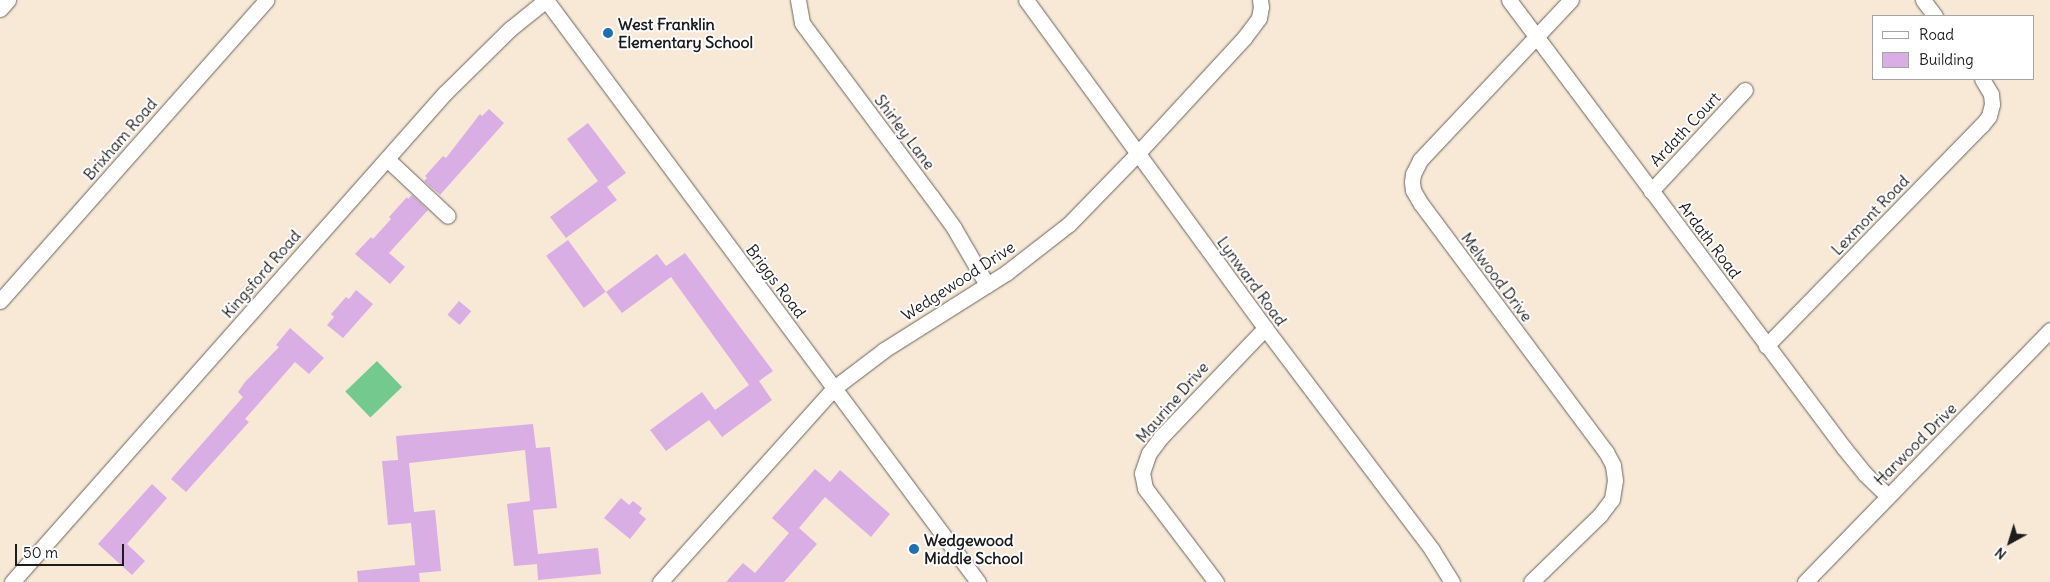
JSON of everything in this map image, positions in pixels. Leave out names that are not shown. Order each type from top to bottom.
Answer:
[{"type":"street","points":[[0,9],[8,0]]},
{"type":"street","name":"Brixham Road","points":[[0,301],[266,0]]},
{"type":"street","name":"Kingsford Road","points":[[12,582],[445,93],[510,29],[546,0]]},
{"type":"street","name":"Briggs Road","points":[[546,0],[978,582]]},
{"type":"street","name":"Shirley Lane","points":[[798,0],[802,23],[943,212],[987,285]]},
{"type":"street","name":"Lynward Road","points":[[1026,0],[1265,328],[1432,550],[1452,582]]},
{"type":"street","name":"Wedgewood Drive","points":[[660,582],[834,388],[884,350],[1006,273],[1069,224],[1137,154],[1244,38],[1259,18],[1262,7],[1260,0]]},
{"type":"street","name":"Ardath Road","points":[[1509,0],[1766,346],[1865,474],[1888,496]]},
{"type":"street","name":"Melwood Drive","points":[[1530,582],[1600,515],[1612,499],[1615,480],[1613,465],[1606,452],[1421,204],[1413,190],[1412,182],[1413,174],[1420,160],[1571,0]]},
{"type":"street","points":[[1923,0],[1934,15]]},
{"type":"street","name":"Lexmont Road","points":[[1766,346],[1982,125],[1989,116],[1992,104],[1991,94],[1983,80]]},
{"type":"street","name":"Ardath Court","points":[[1651,191],[1746,90]]},
{"type":"street","points":[[387,159],[448,216]]},
{"type":"street","name":"Maurine Drive","points":[[1216,582],[1145,488],[1142,472],[1149,453],[1161,437],[1265,328]]},
{"type":"street","name":"Harwood Drive","points":[[1805,582],[2050,330]]},
{"type":"green space","points":[[377,361],[402,387],[370,417],[345,392]]},
{"type":"building","points":[[489,109],[504,123],[440,195],[424,181],[427,178],[425,176],[443,156],[446,158],[480,114],[482,116]]},
{"type":"building","points":[[588,123],[626,173],[607,187],[617,200],[566,238],[550,217],[598,181],[567,139]]},
{"type":"building","points":[[412,195],[428,210],[389,253],[405,267],[390,284],[355,254],[371,237],[373,239],[391,219],[389,217],[407,197],[408,199]]},
{"type":"building","points":[[568,240],[606,292],[584,308],[546,256]]},
{"type":"building","points":[[685,253],[773,371],[759,381],[772,400],[722,437],[709,420],[666,451],[650,430],[702,392],[715,410],[749,385],[671,277],[622,313],[606,292],[657,254],[666,266]]},
{"type":"building","points":[[356,290],[373,304],[343,338],[327,325],[334,317],[331,314],[346,297],[349,299]]},
{"type":"building","points":[[459,301],[471,311],[460,325],[447,315]]},
{"type":"building","points":[[290,328],[324,358],[309,374],[295,362],[245,419],[249,422],[186,492],[171,479],[243,397],[238,392],[245,382],[279,347],[276,345]]},
{"type":"building","points":[[533,424],[536,448],[550,447],[557,508],[533,510],[538,554],[598,548],[601,574],[538,580],[537,564],[514,566],[507,504],[530,501],[525,450],[409,463],[414,512],[435,510],[441,571],[419,573],[420,582],[358,582],[357,571],[415,565],[411,523],[388,525],[382,461],[398,460],[396,436]]},
{"type":"building","points":[[815,469],[830,482],[840,470],[890,514],[871,537],[825,497],[799,528],[817,544],[784,582],[726,582],[743,563],[755,573],[789,533],[772,518]]},
{"type":"building","points":[[152,484],[167,498],[127,544],[145,561],[132,575],[98,544]]},
{"type":"building","points":[[621,498],[629,505],[633,501],[642,508],[639,513],[646,519],[630,539],[604,518]]},
{"type":"place","name":"West Franklin Elementary School","points":[[608,33]]},
{"type":"place","name":"Wedgewood Middle School","points":[[914,549]]}]
